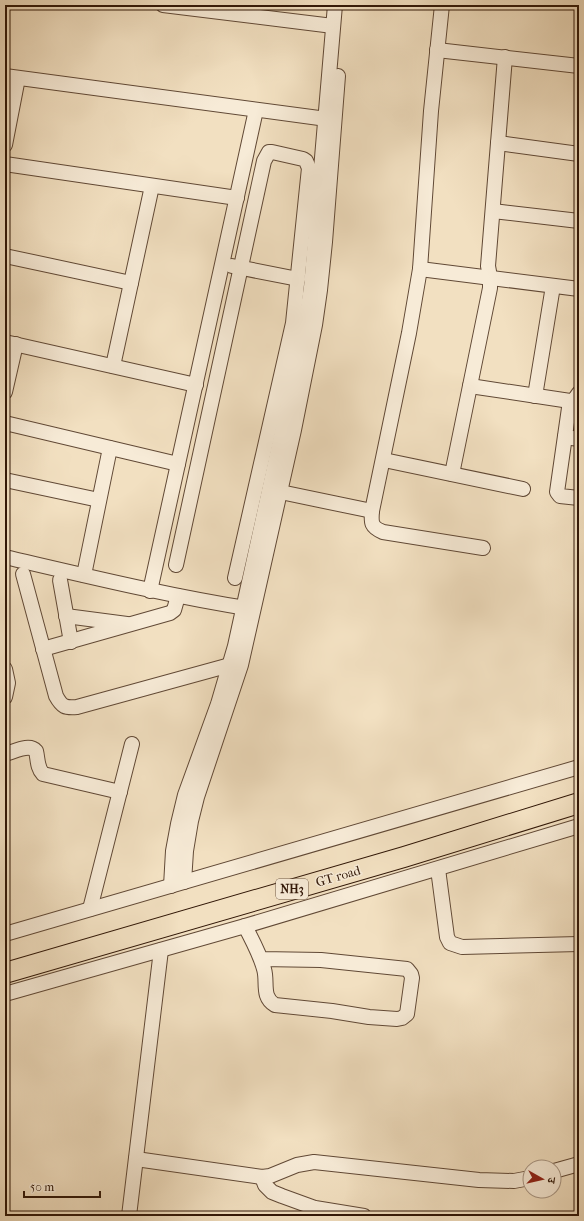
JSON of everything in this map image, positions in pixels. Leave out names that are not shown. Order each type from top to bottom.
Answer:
[{"type":"highway","name":"GT road","points":[[5,959],[400,845],[579,790]]},
{"type":"highway","name":"GT road","points":[[5,973],[404,857],[579,803]]},
{"type":"street","points":[[163,5],[333,26]]},
{"type":"street","points":[[330,119],[335,5]]},
{"type":"street","points":[[178,884],[194,809],[241,665],[249,608],[274,491],[305,326],[345,5]]},
{"type":"street","points":[[442,5],[437,50],[420,269],[384,460],[372,511],[372,524],[375,529],[383,532],[483,548]]},
{"type":"street","points":[[437,50],[579,66]]},
{"type":"street","points":[[452,474],[490,288],[488,266],[505,57]]},
{"type":"street","points":[[5,145],[12,77],[330,119]]},
{"type":"street","points":[[150,591],[256,110]]},
{"type":"street","points":[[498,143],[579,154]]},
{"type":"street","points":[[176,565],[264,161],[269,152],[272,152],[302,159],[308,164],[293,323],[235,578]]},
{"type":"street","points":[[5,164],[237,198]]},
{"type":"street","points":[[113,366],[152,186]]},
{"type":"street","points":[[493,211],[579,221]]},
{"type":"street","points":[[5,256],[131,284]]},
{"type":"street","points":[[222,265],[240,267],[298,279]]},
{"type":"street","points":[[420,269],[579,289]]},
{"type":"street","points":[[535,396],[553,286]]},
{"type":"street","points":[[5,392],[10,343],[196,385]]},
{"type":"street","points":[[470,386],[535,396],[574,397],[565,437],[558,492],[560,496],[579,498]]},
{"type":"street","points":[[5,424],[178,464]]},
{"type":"street","points":[[565,437],[579,439]]},
{"type":"street","points":[[84,575],[110,448]]},
{"type":"street","points":[[384,460],[523,489]]},
{"type":"street","points":[[5,480],[99,500]]},
{"type":"street","points":[[274,491],[372,511]]},
{"type":"street","points":[[5,557],[150,591],[212,603],[249,608]]},
{"type":"street","points":[[23,574],[56,696],[60,704],[64,707],[77,707],[230,665]]},
{"type":"street","points":[[60,580],[71,642]]},
{"type":"street","points":[[43,649],[133,625],[170,613],[174,610],[178,596]]},
{"type":"street","points":[[178,884],[173,851],[185,795],[218,704],[249,608]]},
{"type":"street","points":[[66,616],[133,625]]},
{"type":"street","points":[[5,669],[8,684],[5,697]]},
{"type":"street","points":[[90,909],[132,744]]},
{"type":"street","points":[[5,754],[31,748],[36,751],[40,771],[43,774],[120,792]]},
{"type":"street","points":[[5,934],[579,767]]},
{"type":"street","points":[[5,994],[245,926],[579,826]]},
{"type":"street","points":[[438,869],[446,937],[450,943],[462,947],[579,944]]},
{"type":"street","points":[[245,926],[265,970],[267,998],[275,1005],[332,1011],[369,1017],[397,1019],[402,1018],[407,1014],[412,978],[411,974],[406,969],[321,960],[261,959]]},
{"type":"street","points":[[129,1216],[160,950]]},
{"type":"street","points":[[136,1159],[262,1177],[270,1176],[297,1165],[314,1162],[479,1180],[514,1181],[522,1180]]},
{"type":"street","points":[[562,1169],[579,1164]]},
{"type":"street","points":[[262,1177],[265,1184],[272,1192],[336,1214],[364,1216]]}]
